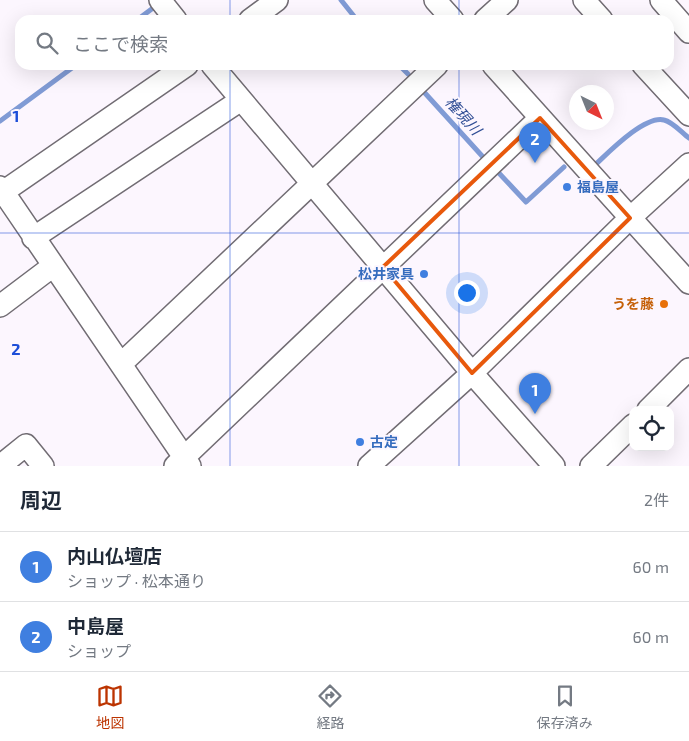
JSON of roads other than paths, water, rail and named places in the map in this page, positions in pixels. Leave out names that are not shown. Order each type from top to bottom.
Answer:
[{"type":"street","points":[[160,0],[172,15]]},
{"type":"street","points":[[257,15],[277,0]]},
{"type":"street","points":[[434,0],[448,15]]},
{"type":"street","points":[[492,15],[508,0]]},
{"type":"street","points":[[584,0],[598,15]]},
{"type":"street","points":[[661,0],[689,32]]},
{"type":"street","points":[[180,70],[1,191],[121,364],[183,463],[383,267],[540,118]]},
{"type":"street","points":[[216,70],[472,373],[554,466]]},
{"type":"street","points":[[121,364],[433,70]]},
{"type":"street","points":[[497,70],[689,283]]},
{"type":"street","points":[[648,70],[689,115]]},
{"type":"street","points":[[33,238],[241,100]]},
{"type":"street","points":[[369,466],[472,373],[630,218],[689,164]]},
{"type":"street","points":[[0,306],[53,266]]},
{"type":"street","points":[[652,406],[689,369]]},
{"type":"street","points":[[591,466],[629,429]]},
{"type":"street","points":[[0,466],[26,445],[43,466]]},
{"type":"waterway","name":"権現川","points":[[341,0],[353,15]]},
{"type":"waterway","name":"権現川","points":[[144,15],[153,8]]},
{"type":"waterway","name":"権現川","points":[[0,121],[69,70]]},
{"type":"waterway","name":"権現川","points":[[404,70],[408,74]]},
{"type":"waterway","name":"権現川","points":[[424,92],[483,157]]},
{"type":"waterway","name":"権現川","points":[[593,163],[595,165],[628,136],[647,123],[656,120],[664,120],[671,123],[689,138]]},
{"type":"waterway","name":"権現川","points":[[497,171],[526,202],[564,167]]},
{"type":"place","name":"中島屋","points":[[535,163]]},
{"type":"place","name":"福島屋","points":[[567,187]]},
{"type":"place","name":"松井家具","points":[[424,274]]},
{"type":"place","name":"うを藤","points":[[664,304]]},
{"type":"place","name":"内山仏壇店","points":[[535,414]]},
{"type":"place","name":"古定","points":[[360,442]]}]
